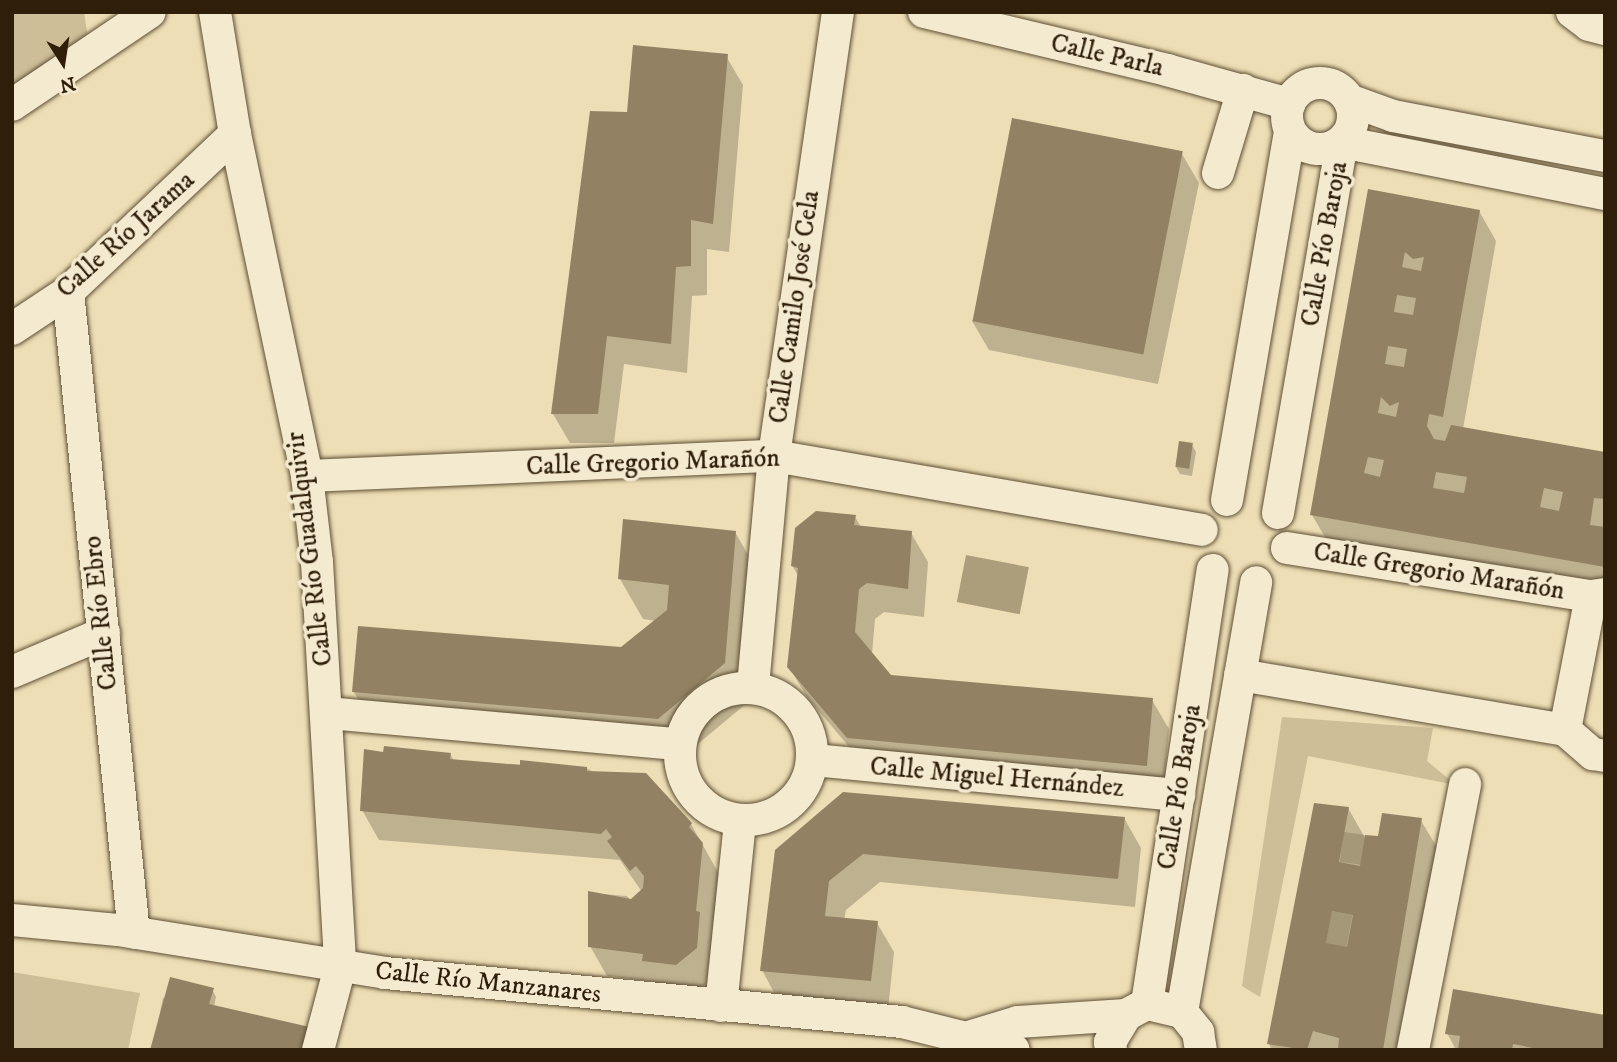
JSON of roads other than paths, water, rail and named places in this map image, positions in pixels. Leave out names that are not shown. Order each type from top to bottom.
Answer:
[{"type":"street","points":[[12,105],[150,12]]},
{"type":"street","name":"Calle Río Guadalquivir","points":[[215,12],[235,134],[307,477],[328,713],[340,967],[318,1050]]},
{"type":"street","name":"Calle Camilo José Cela","points":[[753,686],[774,456],[838,12]]},
{"type":"street","name":"Calle Parla","points":[[924,12],[1243,90],[1289,117]]},
{"type":"street","points":[[1572,12],[1589,25],[1605,29]]},
{"type":"street","points":[[1605,156],[1393,116],[1349,100],[1326,83],[1298,91],[1289,117],[1313,149],[1342,142],[1605,194]]},
{"type":"street","points":[[1218,173],[1243,90]]},
{"type":"street","points":[[1342,142],[1351,130],[1349,100]]},
{"type":"street","name":"Calle Pío Baroja","points":[[1227,500],[1289,117]]},
{"type":"street","name":"Calle Río Jarama","points":[[12,329],[68,292],[235,134]]},
{"type":"street","name":"Calle Pío Baroja","points":[[1278,513],[1342,142]]},
{"type":"street","name":"Calle Río Ebro","points":[[68,292],[134,933]]},
{"type":"street","name":"Calle Gregorio Marañón","points":[[307,477],[774,456],[1202,530]]},
{"type":"street","points":[[1254,498],[1278,513],[1285,523],[1287,548],[1277,569],[1256,582],[1233,582],[1213,570],[1205,558],[1202,530],[1207,517],[1227,500],[1254,498]]},
{"type":"street","name":"Calle Gregorio Marañón","points":[[1287,548],[1598,595]]},
{"type":"street","name":"Calle Pío Baroja","points":[[1111,1050],[1110,1042],[1136,1009],[1179,795],[1213,570]]},
{"type":"street","name":"Calle Pío Baroja","points":[[1194,1032],[1240,675],[1256,582]]},
{"type":"street","points":[[1565,730],[1598,595]]},
{"type":"street","points":[[12,672],[104,633]]},
{"type":"street","points":[[1240,675],[1565,730],[1593,754],[1605,756]]},
{"type":"street","points":[[753,686],[783,697],[813,740],[814,760],[803,791],[760,821],[740,822],[709,811],[679,768],[678,744],[689,717],[732,687],[753,686]]},
{"type":"street","points":[[328,713],[678,744]]},
{"type":"street","name":"Calle Miguel Hernández","points":[[814,760],[1179,795]]},
{"type":"street","points":[[1413,1050],[1465,783]]},
{"type":"street","points":[[721,1006],[740,822]]},
{"type":"street","name":"Calle Río Manzanares","points":[[12,920],[134,933],[340,967],[902,1022],[961,1044],[1014,1050]]},
{"type":"street","points":[[961,1044],[1018,1022],[1136,1009],[1194,1032],[1224,1050]]}]
